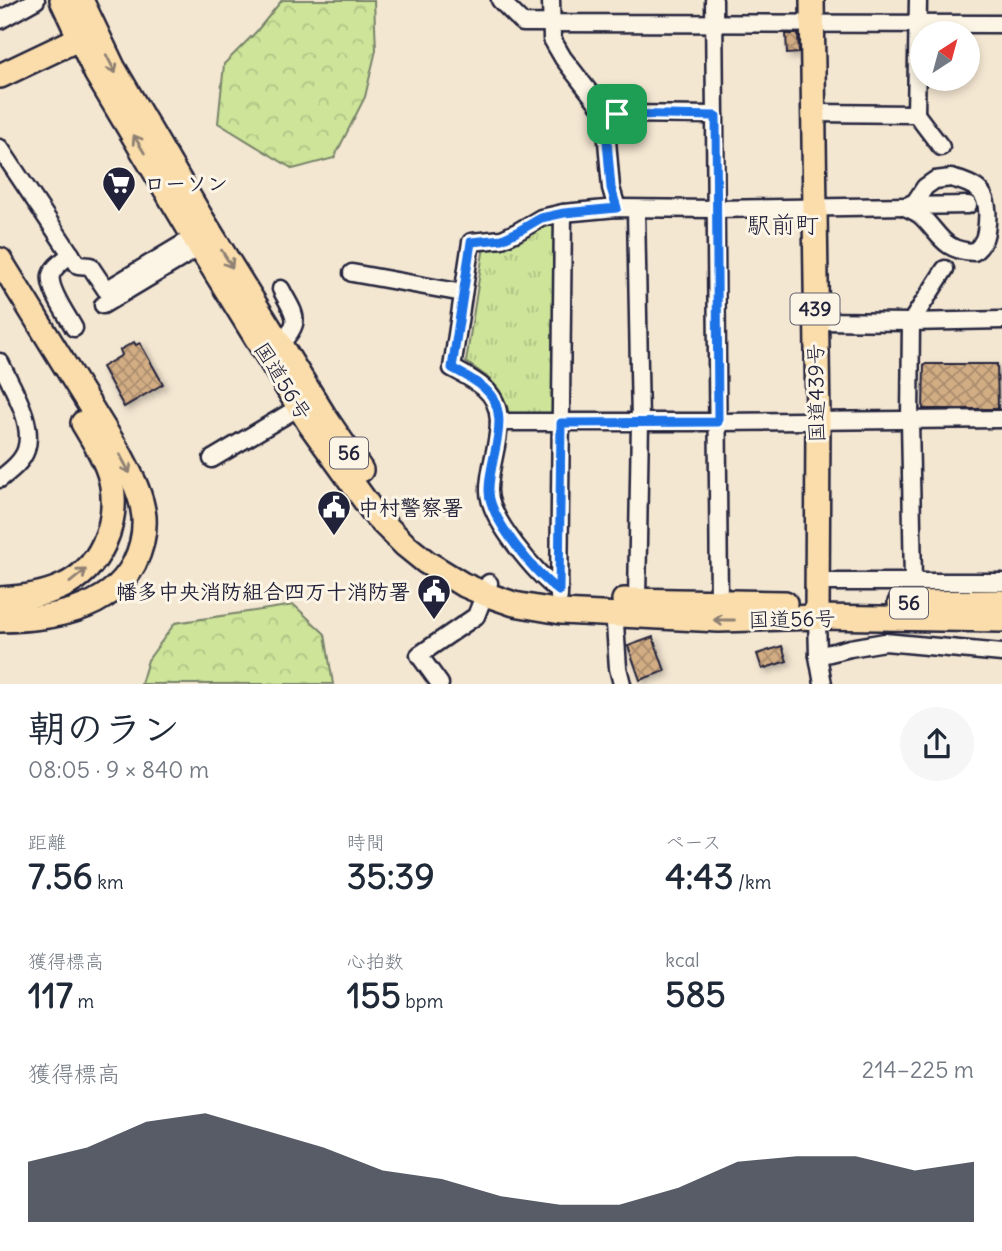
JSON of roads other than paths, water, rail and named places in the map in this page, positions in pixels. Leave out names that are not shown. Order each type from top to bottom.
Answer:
[{"type":"highway","name":"国道439号","points":[[812,0],[817,601]]},
{"type":"highway","points":[[0,60],[77,14]]},
{"type":"highway","points":[[0,76],[77,14]]},
{"type":"highway","name":"国道56号","points":[[77,14],[113,67],[202,239],[307,403],[358,492],[376,516],[426,562],[462,584],[487,589],[559,595],[719,620],[817,601]]},
{"type":"highway","name":"国道56号","points":[[202,239],[280,344],[307,403]]},
{"type":"highway","points":[[0,260],[121,456],[134,482],[144,515],[144,532],[139,553],[130,572],[105,596],[82,608],[54,615],[9,609]]},
{"type":"highway","points":[[0,285],[107,466],[113,507],[106,543],[81,574],[65,586],[9,609]]},
{"type":"highway","name":"国道56号","points":[[487,589],[514,604],[561,612],[719,603],[817,601],[1001,605]]},
{"type":"street","points":[[0,20],[36,0]]},
{"type":"street","points":[[500,0],[523,23],[910,23]]},
{"type":"street","points":[[551,0],[552,39],[605,117],[611,188],[617,208]]},
{"type":"street","points":[[715,0],[719,603]]},
{"type":"street","points":[[918,0],[918,21]]},
{"type":"street","points":[[980,24],[1002,24]]},
{"type":"street","points":[[917,91],[916,114],[941,147]]},
{"type":"street","points":[[813,113],[916,114]]},
{"type":"street","points":[[605,117],[617,114],[716,116]]},
{"type":"street","points":[[0,148],[78,265],[90,266],[106,290],[202,239]]},
{"type":"street","points":[[951,178],[967,182],[981,192],[989,208],[982,246],[974,252],[960,252],[938,237],[919,214],[905,207],[915,202],[925,187],[935,180],[951,178]]},
{"type":"street","points":[[559,595],[508,535],[494,513],[488,493],[499,422],[497,404],[486,390],[452,368],[471,242],[502,239],[541,218],[617,208],[968,205]]},
{"type":"street","points":[[622,684],[618,668],[615,624],[629,607],[640,422],[635,209]]},
{"type":"street","points":[[559,595],[564,213]]},
{"type":"street","points":[[103,305],[202,239]]},
{"type":"street","points":[[71,254],[55,268],[51,275],[51,286],[74,328]]},
{"type":"street","points":[[913,582],[911,322],[945,269]]},
{"type":"street","points":[[352,273],[463,293]]},
{"type":"street","points":[[280,344],[294,329],[296,319],[281,289]]},
{"type":"street","points":[[815,321],[1002,320]]},
{"type":"street","points":[[0,362],[25,416],[28,436],[25,452],[13,469],[0,478]]},
{"type":"street","points":[[212,459],[307,403]]},
{"type":"street","points":[[499,422],[1002,419]]},
{"type":"street","points":[[823,684],[818,656],[817,601],[913,582],[1001,605]]},
{"type":"street","points":[[440,684],[419,655],[476,616],[487,589]]},
{"type":"street","points":[[818,656],[884,642],[1002,653]]},
{"type":"place","name":"ローソン","points":[[119,213]]},
{"type":"place","name":"中村警察署","points":[[334,537]]},
{"type":"place","name":"幡多中央消防組合四万十消防署","points":[[434,621]]},
{"type":"district","name":"駅前町","points":[[783,224]]}]
